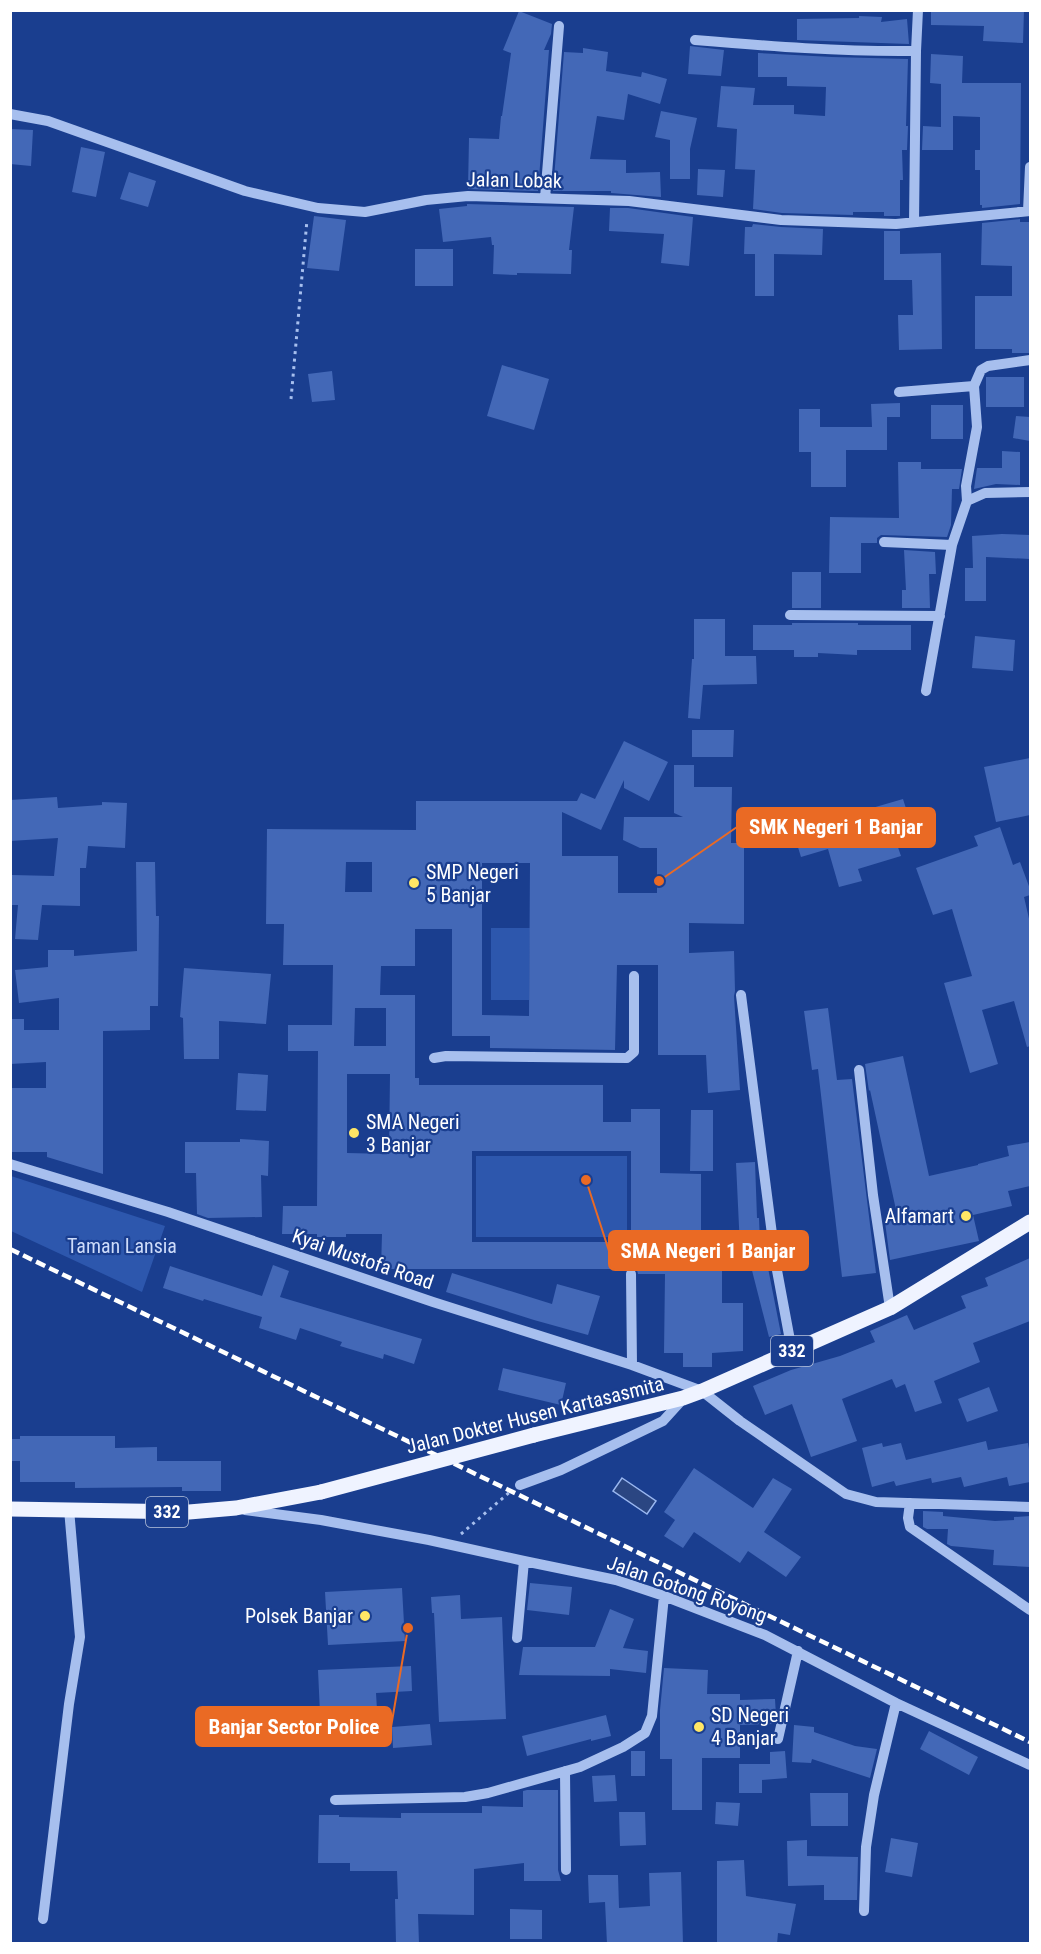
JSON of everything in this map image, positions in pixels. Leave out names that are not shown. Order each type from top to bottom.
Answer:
[{"type":"main road","name":"Jalan Dokter Husen Kartasasmita","points":[[10,1509],[189,1512],[236,1508],[321,1492],[683,1398],[890,1308],[1030,1222]]},
{"type":"street","points":[[914,222],[915,51],[918,10]]},
{"type":"street","points":[[545,198],[559,26]]},
{"type":"street","points":[[695,40],[849,50],[915,51]]},
{"type":"street","name":"Jalan Lobak","points":[[10,114],[48,121],[245,191],[308,206],[365,212],[426,200],[468,196],[629,201],[781,220],[896,224],[1029,211]]},
{"type":"street","points":[[1029,211],[1030,167]]},
{"type":"street","points":[[926,691],[952,545],[967,501],[966,486],[977,427],[974,386],[981,370],[988,366],[1030,360]]},
{"type":"street","points":[[899,392],[974,386]]},
{"type":"street","points":[[967,501],[985,493],[1030,492]]},
{"type":"street","points":[[884,542],[952,545]]},
{"type":"street","points":[[790,615],[940,616]]},
{"type":"street","points":[[434,1058],[446,1056],[627,1058],[634,1052],[634,976]]},
{"type":"street","points":[[741,995],[776,1264],[792,1351]]},
{"type":"street","points":[[859,1070],[873,1196],[890,1308]]},
{"type":"street","name":"Kyai Mustofa Road","points":[[10,1164],[168,1212],[434,1302],[632,1365],[702,1391],[740,1421],[846,1494],[876,1502],[1030,1507]]},
{"type":"street","points":[[631,1274],[632,1365]]},
{"type":"street","points":[[520,1485],[561,1470],[663,1421],[683,1398]]},
{"type":"street","points":[[910,1503],[908,1518],[910,1527],[1030,1610]]},
{"type":"street","name":"Jalan Gotong Royong","points":[[236,1508],[321,1520],[449,1544],[616,1580],[765,1635],[896,1703],[1030,1765]]},
{"type":"street","points":[[43,1919],[69,1704],[80,1637],[69,1509]]},
{"type":"street","points":[[517,1638],[524,1562]]},
{"type":"street","points":[[335,1800],[465,1797],[488,1793],[580,1767],[623,1747],[645,1733],[652,1716],[664,1596]]},
{"type":"street","points":[[778,1739],[798,1651]]},
{"type":"street","points":[[864,1911],[866,1848],[872,1806],[896,1703]]},
{"type":"street","points":[[565,1771],[567,1870]]},
{"type":"path","points":[[291,399],[308,206]]},
{"type":"path","points":[[449,1544],[520,1485]]},
{"type":"green space","points":[[491,928],[530,928],[529,1000],[491,1000]]},
{"type":"green space","points":[[476,1156],[627,1156],[627,1237],[476,1237]]},
{"type":"green space","name":"Taman Lansia","points":[[11,1176],[165,1226],[142,1292],[11,1231]]},
{"type":"shaded area","points":[[622,1478],[656,1501],[647,1514],[613,1491]]},
{"type":"building","points":[[931,10],[1024,10],[1023,43],[983,41],[984,26],[931,25]]},
{"type":"building","points":[[519,11],[552,24],[551,34],[544,50],[549,50],[538,191],[468,189],[469,138],[499,139],[511,53],[503,50]]},
{"type":"building","points":[[859,16],[882,17],[881,22],[907,19],[909,44],[797,40],[797,19],[859,18]]},
{"type":"building","points":[[690,46],[724,50],[721,76],[688,74]]},
{"type":"building","points":[[583,48],[608,52],[606,71],[641,77],[642,72],[667,79],[660,104],[628,94],[624,120],[597,116],[590,159],[626,160],[626,173],[660,172],[661,197],[611,193],[611,191],[553,191],[564,52],[583,53]]},
{"type":"building","points":[[758,53],[908,59],[907,150],[902,150],[903,180],[900,180],[900,216],[884,216],[884,212],[853,212],[853,215],[782,213],[753,209],[755,170],[735,169],[737,129],[717,127],[721,86],[755,88],[753,105],[794,105],[794,114],[825,116],[826,87],[787,86],[787,77],[758,77]]},
{"type":"building","points":[[931,54],[963,56],[962,83],[1021,83],[1020,204],[982,208],[980,205],[980,170],[975,170],[975,150],[980,150],[980,117],[953,116],[953,150],[922,150],[923,126],[941,127],[941,84],[930,83]]},
{"type":"building","points":[[661,111],[697,118],[690,149],[690,179],[670,179],[670,140],[655,137]]},
{"type":"building","points":[[10,129],[33,130],[31,166],[10,164]]},
{"type":"building","points":[[81,147],[105,152],[96,197],[72,192]]},
{"type":"building","points":[[698,169],[725,170],[723,197],[697,195]]},
{"type":"building","points":[[129,172],[156,181],[148,207],[120,199]]},
{"type":"building","points":[[467,204],[574,207],[569,250],[572,250],[571,274],[493,274],[494,245],[492,245],[491,237],[443,242],[439,209],[467,206]]},
{"type":"building","points":[[610,208],[628,208],[693,217],[689,266],[661,263],[664,234],[609,231]]},
{"type":"building","points":[[314,216],[346,220],[339,271],[307,268]]},
{"type":"building","points":[[1020,219],[1020,222],[1030,222],[1030,353],[1012,353],[1012,349],[975,349],[975,296],[1012,296],[1012,266],[981,265],[982,223]]},
{"type":"building","points":[[753,224],[823,229],[822,255],[774,254],[774,296],[755,296],[755,254],[744,254],[745,227],[752,227]]},
{"type":"building","points":[[884,231],[900,231],[900,254],[941,253],[942,349],[899,350],[898,315],[913,315],[912,280],[884,280]]},
{"type":"building","points":[[415,249],[453,249],[453,286],[415,286]]},
{"type":"building","points":[[502,365],[549,379],[534,430],[487,416]]},
{"type":"building","points":[[332,371],[335,400],[312,402],[308,374]]},
{"type":"building","points":[[986,377],[1024,377],[1024,407],[986,407]]},
{"type":"building","points":[[900,403],[900,417],[887,417],[887,450],[846,450],[846,487],[811,487],[811,452],[799,452],[799,409],[820,409],[820,427],[872,427],[871,404]]},
{"type":"building","points":[[931,405],[963,405],[963,439],[931,439]]},
{"type":"building","points":[[1016,416],[1030,417],[1030,441],[1013,438]]},
{"type":"building","points":[[1002,451],[1020,452],[1020,485],[996,484],[974,489],[977,468],[1002,468]]},
{"type":"building","points":[[898,462],[921,462],[921,469],[962,469],[959,489],[952,489],[951,525],[947,537],[881,535],[877,538],[877,543],[861,543],[861,573],[829,573],[830,517],[899,518]]},
{"type":"building","points":[[1030,535],[1030,559],[986,557],[986,601],[965,601],[965,568],[973,568],[972,536]]},
{"type":"building","points":[[904,550],[935,552],[936,574],[929,574],[930,608],[902,608],[902,590],[906,590]]},
{"type":"building","points":[[792,572],[821,572],[821,608],[792,608]]},
{"type":"building","points":[[694,619],[725,619],[725,656],[756,656],[757,684],[703,685],[700,719],[688,718],[692,659],[694,659]]},
{"type":"building","points":[[792,623],[911,625],[911,650],[857,650],[857,655],[818,653],[818,657],[794,657],[794,650],[753,650],[753,625],[792,625]]},
{"type":"building","points":[[975,636],[1015,640],[1013,671],[972,668]]},
{"type":"building","points":[[692,730],[734,730],[733,757],[692,757]]},
{"type":"building","points":[[624,741],[668,762],[649,801],[624,788],[624,780],[601,830],[562,812],[562,856],[618,856],[618,893],[657,893],[657,848],[640,848],[623,840],[624,817],[683,817],[674,813],[674,765],[694,765],[694,787],[732,787],[731,843],[744,843],[744,924],[689,923],[689,953],[734,951],[734,996],[740,1090],[708,1093],[706,1055],[658,1055],[658,965],[617,965],[615,1050],[490,1048],[490,1036],[452,1036],[452,929],[415,929],[415,966],[381,966],[380,995],[415,995],[415,1078],[419,1078],[419,1085],[603,1085],[603,1122],[631,1122],[631,1109],[660,1109],[660,1173],[701,1174],[701,1258],[722,1258],[722,1303],[743,1303],[743,1351],[712,1353],[712,1367],[683,1367],[683,1353],[664,1353],[665,1274],[638,1274],[637,1270],[632,1267],[625,1269],[381,1269],[382,1234],[317,1237],[317,1234],[282,1234],[283,1206],[317,1206],[318,1051],[288,1051],[288,1025],[332,1025],[333,965],[283,965],[284,924],[266,924],[267,829],[416,830],[416,801],[577,801],[581,793],[595,799]],"holes":[[[346,862],[372,862],[372,892],[345,892]],[[482,863],[530,863],[529,1016],[482,1015]],[[355,1008],[386,1008],[386,1046],[354,1046]],[[347,1074],[390,1074],[389,1154],[347,1153]],[[472,1151],[631,1151],[631,1242],[472,1242]]]},
{"type":"building","points":[[1030,758],[1030,815],[996,822],[984,767]]},
{"type":"building","points":[[57,797],[58,808],[102,805],[102,802],[127,803],[125,848],[88,846],[86,868],[80,868],[80,906],[42,905],[38,940],[15,939],[18,905],[12,905],[12,875],[54,876],[58,838],[10,841],[10,800]]},
{"type":"building","points":[[903,799],[911,824],[892,830],[901,856],[858,869],[862,881],[839,887],[828,849],[801,857],[793,831]]},
{"type":"building","points":[[1000,827],[1013,865],[1020,862],[1030,889],[1030,895],[1024,897],[1030,923],[1030,1046],[1027,1047],[1014,1001],[982,1010],[998,1064],[970,1073],[944,983],[972,976],[952,909],[933,915],[916,868],[978,846],[974,836]]},
{"type":"building","points":[[136,862],[155,862],[156,916],[159,916],[158,1006],[150,1006],[150,1030],[103,1031],[103,1174],[47,1157],[47,1152],[10,1152],[10,1088],[46,1088],[46,1062],[10,1064],[10,1019],[24,1019],[24,1030],[59,1030],[59,998],[19,1003],[15,970],[48,967],[48,950],[74,950],[74,956],[137,951]]},
{"type":"building","points":[[184,968],[271,974],[266,1024],[219,1021],[219,1059],[184,1059],[183,1018],[180,1017]]},
{"type":"building","points":[[828,1008],[837,1080],[852,1079],[876,1273],[842,1277],[818,1069],[812,1070],[804,1011]]},
{"type":"building","points":[[903,1056],[929,1176],[1009,1156],[1007,1146],[1030,1142],[1030,1186],[1008,1191],[1012,1206],[973,1215],[979,1241],[890,1260],[885,1222],[898,1219],[865,1064]]},
{"type":"building","points":[[238,1073],[268,1075],[266,1111],[236,1110]]},
{"type":"building","points":[[691,1110],[713,1110],[713,1171],[690,1171]]},
{"type":"building","points":[[240,1139],[269,1141],[268,1176],[261,1175],[262,1217],[208,1218],[197,1214],[196,1173],[185,1173],[185,1142],[240,1142]]},
{"type":"building","points":[[755,1162],[761,1270],[768,1268],[781,1334],[769,1337],[746,1247],[740,1248],[736,1163]]},
{"type":"building","points":[[1030,1258],[1030,1321],[973,1343],[980,1362],[934,1381],[942,1403],[915,1412],[905,1384],[896,1388],[892,1379],[842,1399],[857,1441],[811,1457],[792,1404],[765,1415],[753,1386],[791,1370],[840,1356],[875,1342],[870,1331],[907,1315],[914,1330],[966,1308],[961,1296],[988,1286],[985,1278]]},
{"type":"building","points":[[273,1265],[289,1271],[280,1297],[422,1339],[414,1364],[384,1354],[383,1359],[340,1346],[342,1342],[300,1328],[296,1340],[259,1328],[262,1317],[163,1288],[170,1266],[262,1296]]},
{"type":"building","points":[[452,1273],[552,1304],[557,1284],[600,1296],[588,1335],[446,1292]]},
{"type":"building","points":[[503,1368],[566,1383],[561,1405],[498,1390]]},
{"type":"building","points":[[989,1387],[998,1411],[967,1422],[958,1399]]},
{"type":"building","points":[[20,1436],[115,1436],[115,1448],[157,1447],[157,1461],[221,1461],[221,1491],[182,1491],[182,1487],[75,1488],[75,1482],[20,1482],[20,1461],[10,1461],[10,1439],[20,1439]]},
{"type":"building","points":[[986,1441],[988,1450],[1028,1443],[1030,1482],[1009,1486],[1007,1477],[964,1487],[961,1477],[932,1483],[931,1478],[896,1486],[894,1481],[872,1487],[862,1448],[882,1443],[883,1447],[901,1443],[906,1460]]},
{"type":"building","points":[[694,1468],[753,1508],[773,1478],[792,1489],[764,1532],[801,1557],[786,1577],[748,1551],[740,1563],[694,1532],[683,1548],[664,1536],[675,1520],[664,1512]]},
{"type":"building","points":[[923,1511],[943,1512],[943,1516],[995,1521],[1030,1516],[1030,1567],[993,1565],[994,1550],[947,1544],[948,1529],[923,1527]]},
{"type":"building","points":[[530,1583],[572,1587],[569,1615],[527,1610]]},
{"type":"building","name":"Polsek Banjar","points":[[402,1588],[405,1641],[328,1645],[325,1592]]},
{"type":"building","points":[[460,1595],[461,1619],[502,1617],[506,1719],[439,1722],[434,1613],[432,1613],[431,1597]]},
{"type":"building","points":[[610,1609],[634,1619],[623,1648],[648,1651],[646,1673],[610,1669],[610,1676],[519,1675],[523,1647],[595,1647]]},
{"type":"building","points":[[411,1666],[412,1691],[376,1693],[378,1726],[340,1728],[340,1734],[321,1735],[318,1670]]},
{"type":"building","name":"SD Negeri 4 Banjar","points":[[664,1668],[708,1670],[707,1694],[740,1694],[740,1700],[775,1699],[774,1724],[740,1725],[740,1758],[702,1758],[702,1810],[672,1810],[672,1759],[660,1759],[660,1710]]},
{"type":"building","points":[[606,1715],[611,1736],[527,1756],[522,1736]]},
{"type":"building","points":[[430,1724],[432,1745],[393,1748],[392,1727]]},
{"type":"building","points":[[794,1725],[814,1727],[814,1732],[855,1746],[877,1749],[870,1778],[812,1759],[811,1763],[792,1762]]},
{"type":"building","points":[[929,1731],[978,1757],[969,1775],[920,1749]]},
{"type":"building","points":[[631,1751],[645,1751],[645,1776],[631,1776]]},
{"type":"building","points":[[785,1751],[787,1778],[762,1780],[762,1793],[739,1793],[739,1764],[770,1764],[770,1752]]},
{"type":"building","points":[[615,1775],[617,1801],[594,1802],[592,1776]]},
{"type":"building","points":[[558,1790],[558,1870],[561,1881],[524,1881],[524,1863],[474,1869],[474,1915],[418,1914],[419,1944],[396,1944],[397,1871],[350,1871],[350,1863],[318,1863],[319,1815],[401,1818],[401,1813],[482,1813],[482,1806],[523,1807],[523,1791]]},
{"type":"building","points":[[810,1793],[848,1793],[848,1826],[811,1826]]},
{"type":"building","points":[[716,1802],[740,1803],[738,1826],[715,1824]]},
{"type":"building","points":[[619,1812],[645,1812],[646,1845],[620,1846]]},
{"type":"building","points":[[891,1838],[918,1843],[912,1877],[885,1872]]},
{"type":"building","points":[[807,1840],[807,1856],[858,1857],[857,1900],[824,1900],[824,1885],[788,1886],[787,1841]]},
{"type":"building","points":[[744,1860],[746,1896],[796,1904],[790,1935],[778,1933],[777,1944],[717,1944],[717,1861]]},
{"type":"building","points":[[681,1872],[683,1944],[607,1944],[605,1902],[589,1903],[588,1875],[618,1875],[619,1908],[650,1906],[649,1873]]},
{"type":"building","points":[[510,1909],[542,1910],[542,1939],[510,1939]]},
{"type":"railway","points":[[10,1249],[1030,1742]]},
{"type":"place","name":"SMK Negeri 1 Banjar","points":[[659,881]]},
{"type":"place","name":"SMP Negeri 5 Banjar","points":[[414,883]]},
{"type":"place","name":"SMA Negeri 3 Banjar","points":[[354,1133]]},
{"type":"place","name":"SMA Negeri 1 Banjar","points":[[586,1180]]},
{"type":"place","name":"Alfamart","points":[[966,1216]]},
{"type":"place","name":"Polsek Banjar","points":[[365,1616]]},
{"type":"place","name":"Banjar Sector Police","points":[[408,1628]]},
{"type":"place","name":"SD Negeri 4 Banjar","points":[[699,1727]]}]
